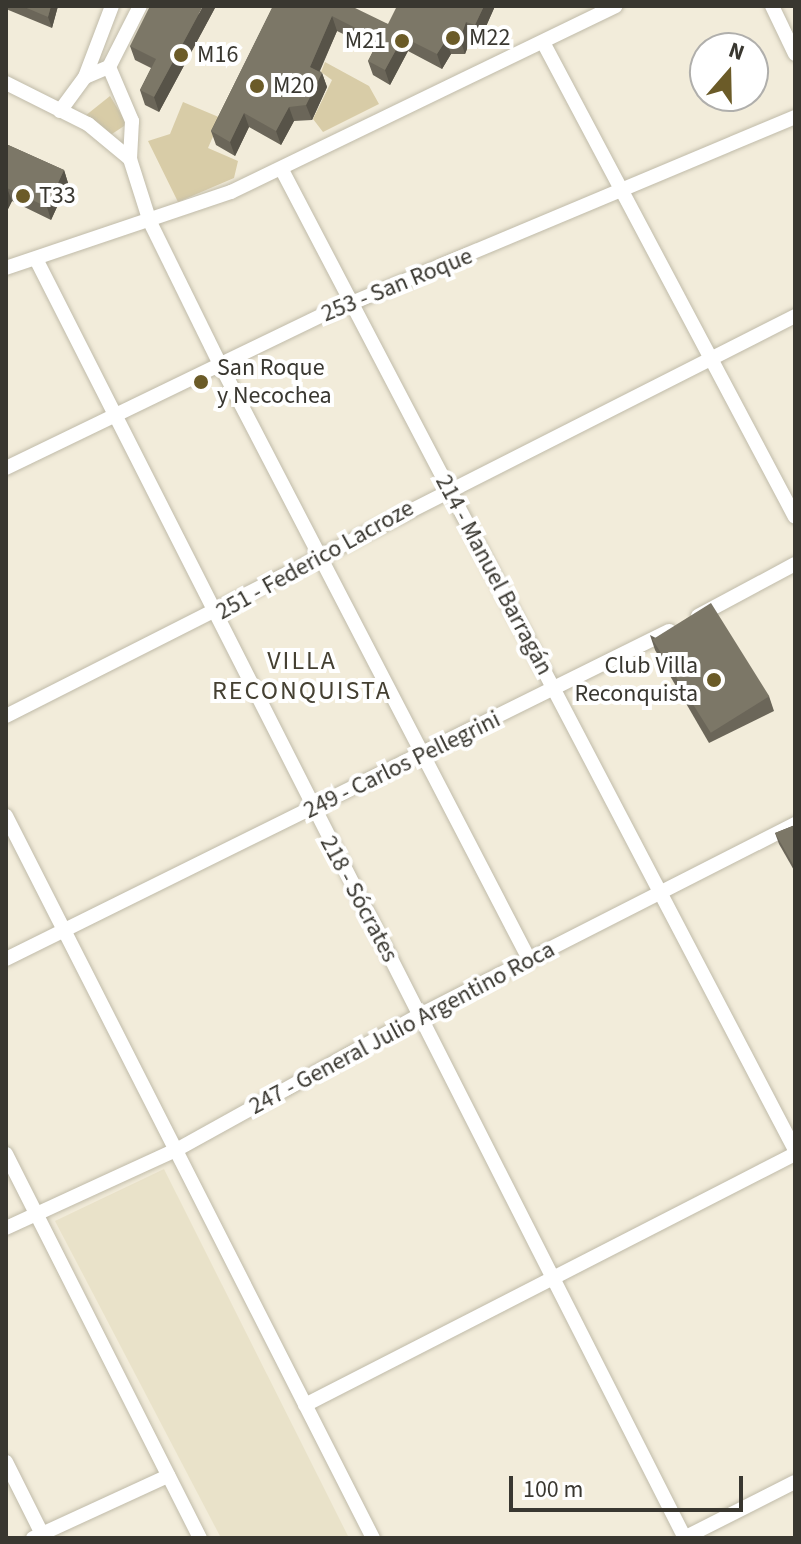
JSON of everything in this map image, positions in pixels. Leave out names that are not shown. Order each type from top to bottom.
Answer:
[{"type":"street","points":[[60,111],[85,77],[112,6]]},
{"type":"street","points":[[85,77],[109,67],[140,6]]},
{"type":"street","points":[[6,268],[150,222],[282,170],[544,44],[615,6]]},
{"type":"street","points":[[772,6],[795,54]]},
{"type":"street","points":[[544,44],[795,517]]},
{"type":"street","points":[[109,67],[132,121],[130,159],[150,222],[220,364],[529,959]]},
{"type":"street","points":[[6,83],[60,111],[130,159]]},
{"type":"street","name":"253 - San Roque","points":[[6,468],[110,416],[352,304],[624,193],[795,117]]},
{"type":"street","name":"214 - Manuel Barragán","points":[[282,170],[662,890],[795,1152]]},
{"type":"street","name":"218 - Sócrates","points":[[36,259],[110,416],[420,1015],[684,1538]]},
{"type":"street","name":"251 - Federico Lacroze","points":[[6,716],[212,617],[447,487],[795,316]]},
{"type":"street","name":"249 - Carlos Pellegrini","points":[[6,959],[555,691],[795,564]]},
{"type":"street","points":[[6,816],[178,1149],[373,1538]]},
{"type":"street","name":"247 - General Julio Argentino Roca","points":[[6,1228],[178,1149],[420,1015],[795,824]]},
{"type":"street","points":[[305,1405],[795,1152]]},
{"type":"street","points":[[6,1154],[200,1538]]},
{"type":"street","points":[[6,1462],[39,1536],[168,1476]]},
{"type":"street","points":[[684,1538],[795,1482]]},
{"type":"shaded area","points":[[325,62],[369,86],[379,104],[323,132],[313,119],[332,80],[321,72]]},
{"type":"shaded area","points":[[110,96],[127,124],[109,136],[85,116]]},
{"type":"shaded area","points":[[183,102],[221,118],[208,148],[238,161],[234,178],[178,202],[148,141],[170,134]]},
{"type":"shaded area","points":[[164,1169],[349,1538],[221,1538],[55,1221]]},
{"type":"building","points":[[22,6],[51,6],[48,17]]},
{"type":"building","points":[[150,6],[203,6],[154,97],[140,90],[156,59],[130,46]]},
{"type":"building","points":[[273,6],[351,6],[388,24],[397,6],[484,6],[475,25],[466,22],[460,39],[446,40],[437,54],[403,37],[385,70],[368,61],[379,40],[332,16],[310,67],[322,73],[306,105],[289,107],[276,131],[244,113],[230,142],[211,131]]},
{"type":"building","points":[[6,144],[64,170],[47,207],[7,188],[6,191]]},
{"type":"building","name":"Club Villa Reconquista","points":[[711,603],[769,696],[711,733],[652,640]]},
{"type":"building","points":[[795,825],[795,868],[775,833]]},
{"type":"place","name":"M22","points":[[453,38]]},
{"type":"place","name":"M21","points":[[402,41]]},
{"type":"place","name":"M16","points":[[181,55]]},
{"type":"place","name":"M20","points":[[257,86]]},
{"type":"place","name":"T33","points":[[23,196]]},
{"type":"place","name":"San Roque y Necochea","points":[[201,382]]},
{"type":"place","name":"Club Villa Reconquista","points":[[714,680]]},
{"type":"district","name":"VILLA RECONQUISTA","points":[[302,676]]}]
